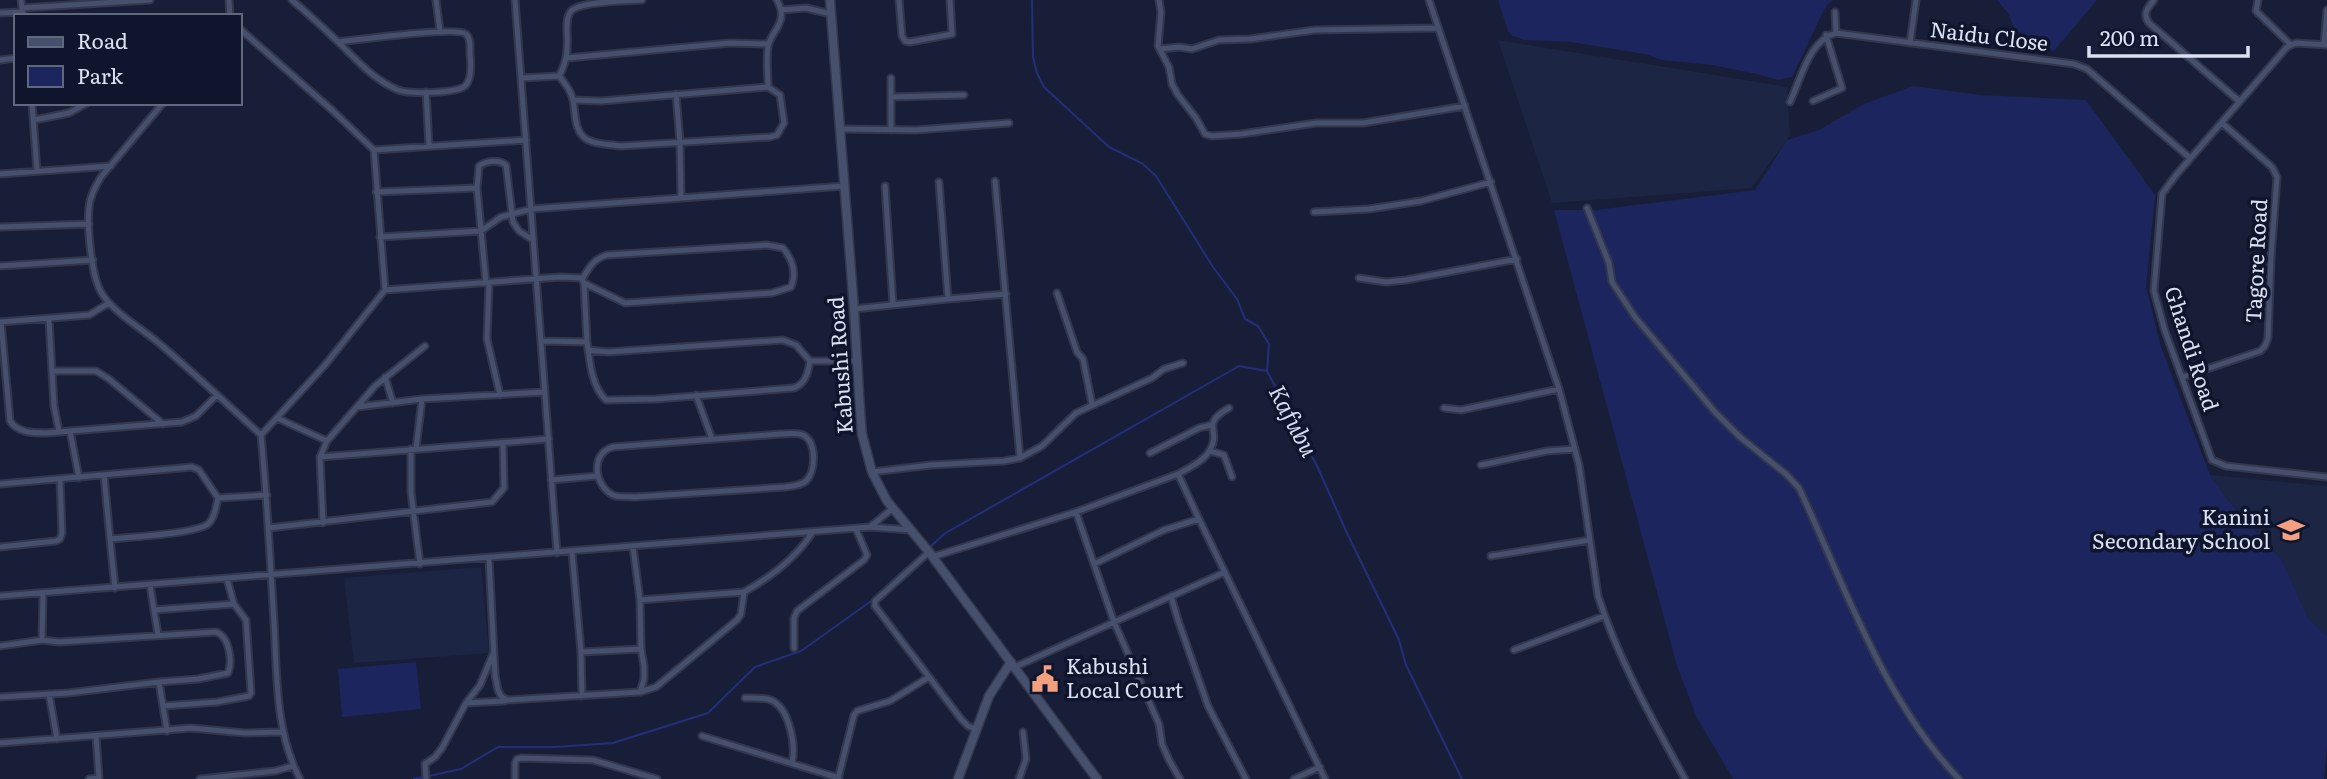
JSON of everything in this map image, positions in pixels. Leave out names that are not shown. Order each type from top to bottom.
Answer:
[{"type":"main road","name":"Kabushi Road","points":[[830,0],[862,434],[872,472],[893,508],[1097,779]]},
{"type":"main road","points":[[958,779],[989,696],[1013,665]]},
{"type":"street","points":[[21,0],[23,12]]},
{"type":"street","points":[[0,13],[71,4],[150,0]]},
{"type":"street","points":[[292,0],[365,69],[385,83],[407,92],[426,92],[460,89],[470,77],[467,35],[460,32],[440,31],[338,42]]},
{"type":"street","points":[[436,0],[440,31]]},
{"type":"street","points":[[515,0],[557,553]]},
{"type":"street","points":[[559,76],[567,58],[567,23],[573,9],[583,5],[642,0]]},
{"type":"street","points":[[768,87],[768,44],[776,34],[781,10],[777,0]]},
{"type":"street","points":[[900,0],[902,36],[905,41],[910,42],[952,34],[950,0]]},
{"type":"street","points":[[1159,0],[1161,12],[1158,41],[1169,67],[1172,84],[1203,132],[1212,136],[1315,124],[1363,123],[1465,106]]},
{"type":"street","points":[[1429,0],[1559,389],[1575,449],[1598,596],[1604,616],[1640,697],[1684,778],[1673,779]]},
{"type":"street","points":[[1910,43],[1916,0]]},
{"type":"street","points":[[2154,0],[2146,19],[2157,32],[2239,101]]},
{"type":"street","points":[[2259,0],[2256,11],[2291,45],[2326,45],[2327,10]]},
{"type":"street","points":[[781,10],[806,8],[831,14]]},
{"type":"street","points":[[1835,12],[1836,33]]},
{"type":"street","points":[[1160,49],[1192,48],[1219,40],[1250,39],[1315,30],[1438,28]]},
{"type":"street","points":[[242,31],[374,150],[385,290],[364,319],[261,435]]},
{"type":"street","name":"Naidu Close","points":[[1826,35],[1836,33],[2080,65],[2190,158]]},
{"type":"street","points":[[1813,101],[1842,88],[1826,35]]},
{"type":"street","points":[[1790,102],[1811,56],[1826,35]]},
{"type":"street","points":[[567,58],[730,43],[768,44]]},
{"type":"street","name":"Ghandi Road","points":[[2291,45],[2239,101],[2162,194],[2153,282],[2157,305],[2207,450],[2216,463],[2327,477]]},
{"type":"street","points":[[521,78],[559,76]]},
{"type":"street","points":[[559,76],[573,100],[580,133],[591,141],[621,146],[761,138],[778,135],[782,130],[785,114],[780,95],[768,87],[601,101],[573,100]]},
{"type":"street","points":[[891,78],[891,130]]},
{"type":"street","points":[[426,92],[429,146]]},
{"type":"street","points":[[676,94],[681,198]]},
{"type":"street","points":[[891,97],[964,95]]},
{"type":"street","points":[[32,105],[37,171]]},
{"type":"street","points":[[34,120],[69,113],[83,105]]},
{"type":"street","points":[[161,105],[93,189],[89,223],[95,279],[109,303],[160,344],[261,435],[283,732],[293,766],[300,779]]},
{"type":"street","points":[[841,129],[916,130],[1009,123]]},
{"type":"street","name":"Tagore Road","points":[[2183,377],[2256,352],[2266,346],[2268,338],[2276,173],[2222,123]]},
{"type":"street","points":[[374,150],[526,140]]},
{"type":"street","points":[[500,395],[487,339],[487,283],[477,188],[479,166],[494,161],[506,165],[513,222],[519,231],[533,240]]},
{"type":"street","points":[[0,174],[111,166]]},
{"type":"street","points":[[995,181],[1020,458]]},
{"type":"street","points":[[939,182],[948,299]]},
{"type":"street","points":[[1314,212],[1369,209],[1421,201],[1491,183]]},
{"type":"street","points":[[380,237],[481,231],[501,217],[531,209],[844,186]]},
{"type":"street","points":[[885,186],[893,304]]},
{"type":"street","points":[[376,192],[477,188]]},
{"type":"street","points":[[1587,208],[1609,263],[1612,282],[1635,317],[1715,412],[1799,488],[1853,609],[1911,720],[1959,779]]},
{"type":"street","points":[[0,227],[89,223]]},
{"type":"street","points":[[385,290],[560,277],[583,281],[625,303],[772,293],[791,287],[794,274],[790,257],[783,248],[767,245],[607,255],[597,258],[583,281],[588,350],[597,388],[606,400],[656,399],[794,388],[805,380],[810,361]]},
{"type":"street","points":[[1359,278],[1386,282],[1406,280],[1517,259]]},
{"type":"street","points":[[0,266],[93,260]]},
{"type":"street","points":[[1057,293],[1077,352],[1083,359],[1092,404]]},
{"type":"street","points":[[854,309],[1006,294]]},
{"type":"street","points":[[109,303],[89,315],[0,322],[2,375],[13,427],[35,433],[181,422],[196,416],[217,396]]},
{"type":"street","points":[[49,320],[54,407],[59,431]]},
{"type":"street","points":[[588,350],[608,352],[783,340],[796,345],[810,361],[857,361]]},
{"type":"street","points":[[542,341],[587,342]]},
{"type":"street","points":[[323,523],[320,457],[327,441],[385,377],[425,346]]},
{"type":"street","points":[[872,472],[1020,458],[1042,446],[1076,413],[1152,378],[1164,369],[1183,363]]},
{"type":"street","points":[[52,371],[90,370],[101,373],[164,424]]},
{"type":"street","points":[[385,377],[393,403]]},
{"type":"street","points":[[1444,408],[1461,410],[1559,389]]},
{"type":"street","points":[[356,408],[422,399],[545,392]]},
{"type":"street","points":[[696,395],[712,439]]},
{"type":"street","points":[[420,564],[410,471],[422,399]]},
{"type":"street","points":[[975,729],[961,719],[875,606],[875,601],[930,554],[1076,512],[1178,474],[1210,451],[1213,442],[1211,425],[1217,415],[1229,408]]},
{"type":"street","points":[[277,418],[327,441]]},
{"type":"street","points":[[1150,453],[1199,428],[1211,425]]},
{"type":"street","points":[[70,431],[79,478]]},
{"type":"street","points":[[802,435],[807,439],[814,458],[811,473],[803,483],[785,487],[615,496],[604,488],[597,477],[600,456],[607,449],[712,439],[802,435]]},
{"type":"street","points":[[320,457],[549,439]]},
{"type":"street","points":[[269,528],[485,505],[496,499],[504,488],[503,443]]},
{"type":"street","points":[[1481,465],[1547,451],[1575,449]]},
{"type":"street","points":[[1210,451],[1224,455],[1232,477]]},
{"type":"street","points":[[0,484],[192,467],[199,470],[218,498],[212,520],[207,525],[181,531],[110,539]]},
{"type":"street","points":[[1178,474],[1325,779]]},
{"type":"street","points":[[104,475],[115,588]]},
{"type":"street","points":[[551,480],[597,477]]},
{"type":"street","points":[[0,547],[60,539],[60,480]]},
{"type":"street","points":[[218,498],[267,495]]},
{"type":"street","points":[[870,527],[893,508]]},
{"type":"street","points":[[1076,512],[1114,622],[1159,724],[1162,744],[1180,779]]},
{"type":"street","points":[[1094,564],[1164,530],[1199,519]]},
{"type":"street","points":[[0,596],[870,527],[911,530]]},
{"type":"street","points":[[794,648],[794,618],[797,611],[867,555],[856,529]]},
{"type":"street","points":[[640,600],[744,592],[766,579],[790,559],[803,547],[812,533]]},
{"type":"street","points":[[1491,556],[1590,540]]},
{"type":"street","points":[[634,547],[644,679],[640,692]]},
{"type":"street","points":[[572,552],[582,696]]},
{"type":"street","points":[[489,559],[498,690],[507,701]]},
{"type":"street","points":[[1013,665],[1225,572]]},
{"type":"street","points":[[163,706],[217,702],[249,696],[251,693],[246,620],[234,604],[227,579]]},
{"type":"street","points":[[150,585],[158,635]]},
{"type":"street","points":[[466,703],[640,692],[656,687],[737,620],[741,614],[744,592]]},
{"type":"street","points":[[42,640],[43,593]]},
{"type":"street","points":[[1171,596],[1208,706],[1246,779]]},
{"type":"street","points":[[154,610],[234,604]]},
{"type":"street","points":[[1514,650],[1604,616]]},
{"type":"street","points":[[0,646],[42,640],[59,642],[221,633],[229,651],[231,666],[223,676],[0,697]]},
{"type":"street","points":[[581,652],[641,649]]},
{"type":"street","points":[[426,776],[425,764],[442,748],[466,703],[480,685],[494,651]]},
{"type":"street","points":[[702,736],[838,778],[857,711],[890,701],[929,677]]},
{"type":"street","points":[[159,682],[167,731]]},
{"type":"street","points":[[49,694],[57,739]]},
{"type":"street","points":[[745,698],[768,699],[776,703],[788,724],[794,743],[792,763]]},
{"type":"street","points":[[0,743],[191,728],[245,733],[283,732]]},
{"type":"street","points":[[1019,779],[1026,759],[1023,732]]},
{"type":"street","points":[[89,779],[102,778],[96,736]]},
{"type":"street","points":[[515,779],[514,763],[521,758],[593,760],[657,779]]},
{"type":"street","points":[[200,779],[275,771],[293,766]]},
{"type":"street","points":[[1294,779],[1320,767]]},
{"type":"shaded area","points":[[1498,40],[1787,87],[1790,136],[1751,188],[1552,203]]},
{"type":"shaded area","name":"Kanini Secondary School","points":[[2210,475],[2327,486],[2327,636],[2308,618],[2282,560],[2228,500]]},
{"type":"shaded area","points":[[481,567],[489,653],[354,663],[344,578]]},
{"type":"green space","points":[[1498,0],[1833,0],[1822,14],[1792,77],[1778,80],[1712,65],[1662,60],[1645,54],[1571,42],[1524,40],[1508,31]]},
{"type":"green space","points":[[1997,0],[2097,0],[2053,52],[2046,45],[2015,30],[2008,13]]},
{"type":"green space","points":[[1913,86],[1980,95],[2086,100],[2155,195],[2146,287],[2161,347],[2210,475],[2228,500],[2282,560],[2308,618],[2327,636],[2327,745],[2324,779],[1733,779],[1697,718],[1677,666],[1554,210],[1596,210],[1755,190],[1787,140],[1819,130],[1864,104]]},
{"type":"green space","points":[[416,662],[421,709],[342,717],[338,669]]},
{"type":"waterway","name":"Kafubu","points":[[1032,0],[1033,57],[1044,87],[1109,147],[1143,164],[1156,176],[1213,267],[1237,299],[1245,319],[1258,326],[1269,344],[1267,371],[1317,466],[1399,640],[1406,665],[1462,779]]},
{"type":"waterway","points":[[929,548],[944,534],[1239,366],[1267,371]]},
{"type":"waterway","points":[[893,581],[925,552]]},
{"type":"waterway","points":[[429,776],[461,769],[498,747],[613,743],[708,713],[755,667],[801,651],[874,599]]},
{"type":"waterway","points":[[414,779],[423,777]]},
{"type":"place","name":"Kanini Secondary School","points":[[2291,530]]},
{"type":"place","name":"Kabushi Local Court","points":[[1045,679]]}]
